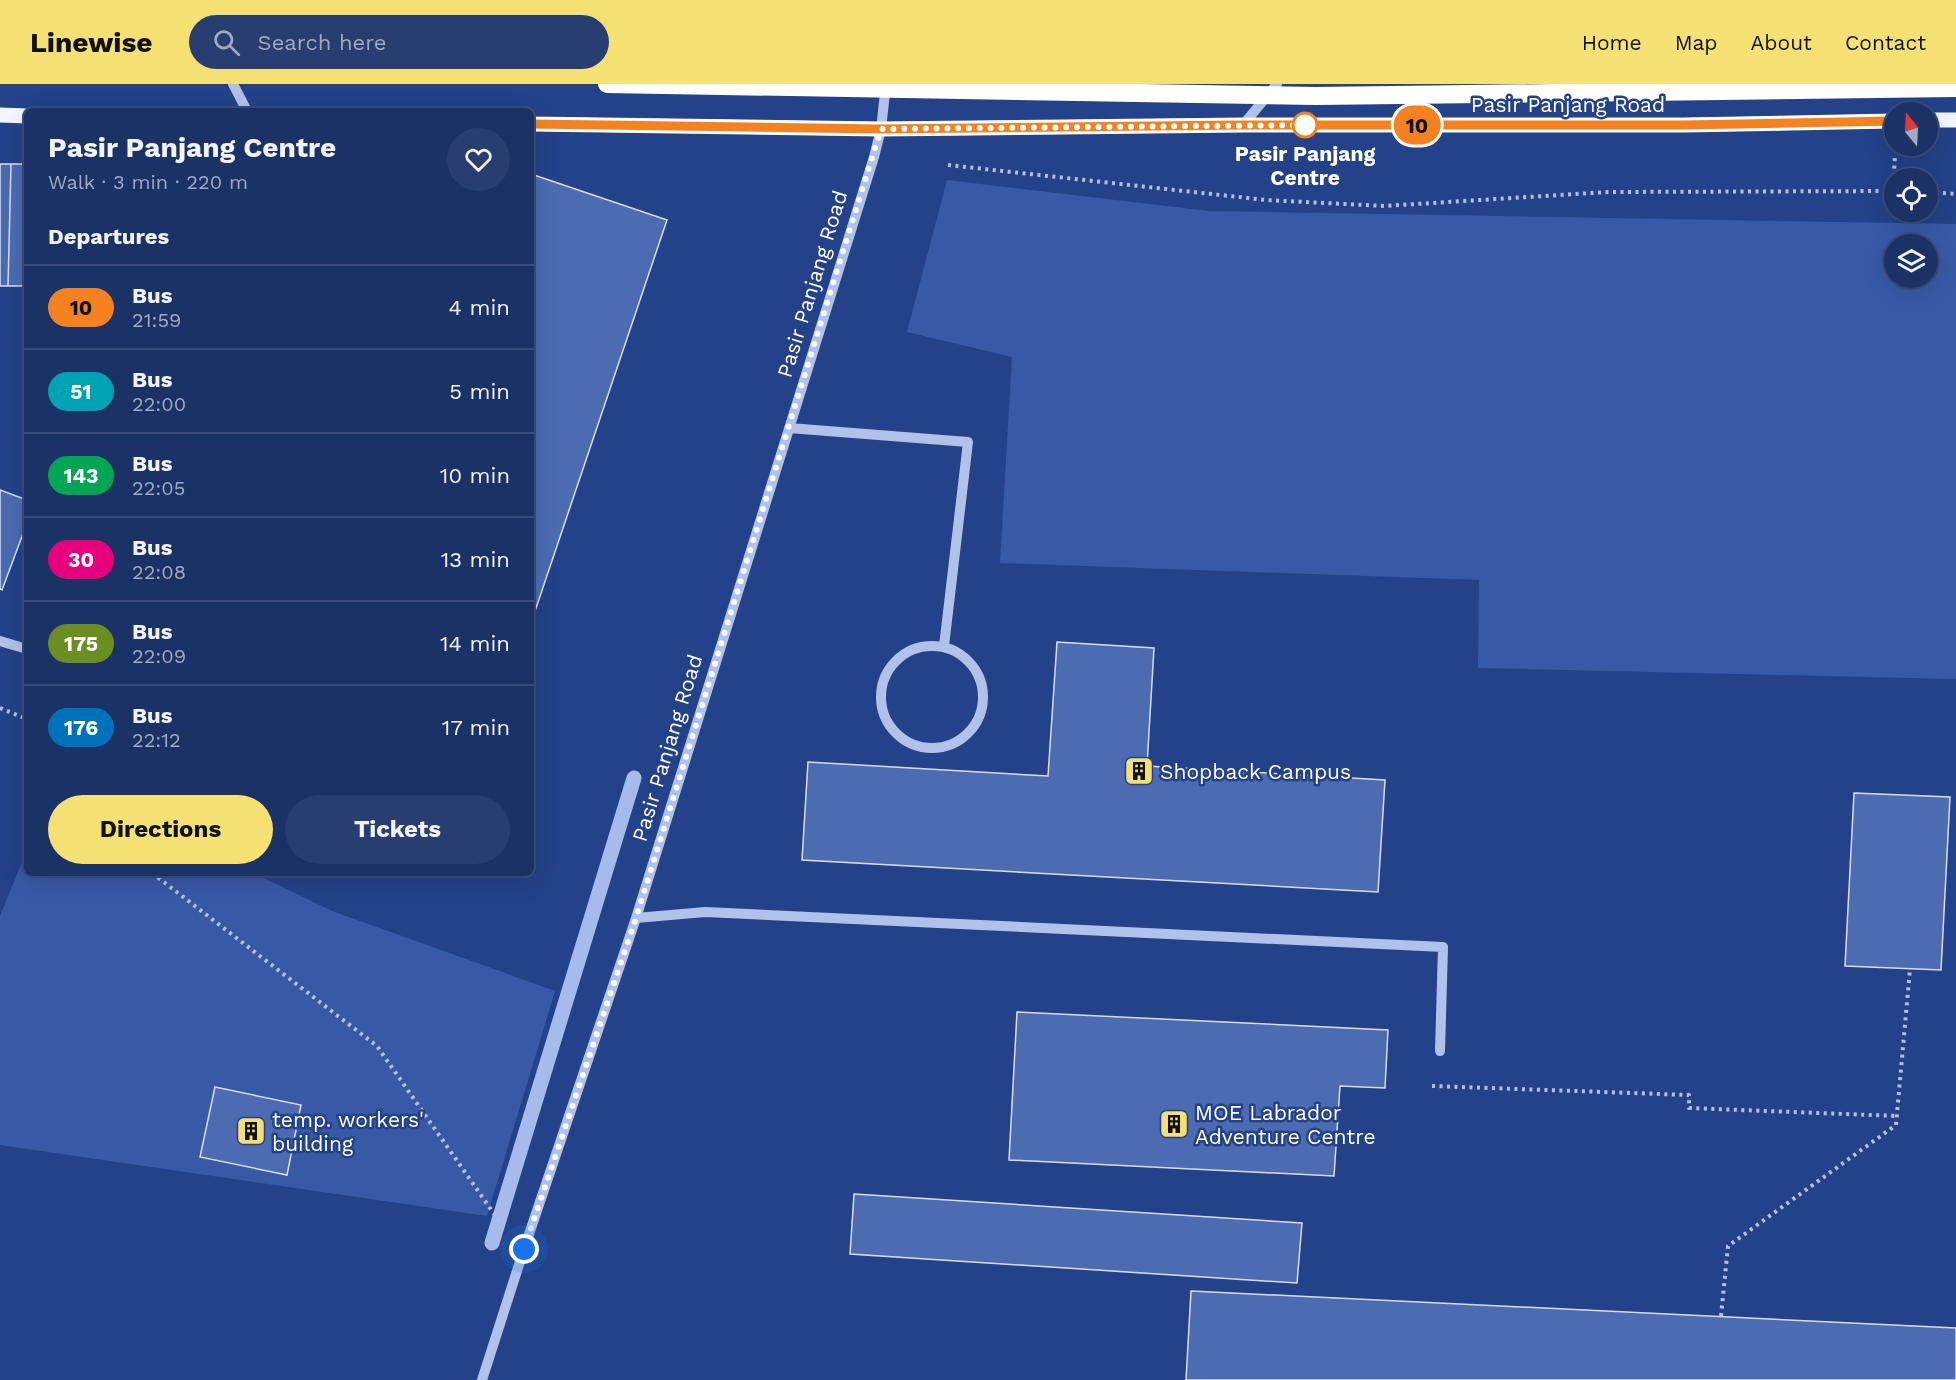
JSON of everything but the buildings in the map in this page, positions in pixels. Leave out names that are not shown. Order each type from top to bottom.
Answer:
[{"type":"highway","points":[[607,84],[1316,96],[1956,88]]},
{"type":"main road","points":[[0,116],[24,116]]},
{"type":"main road","points":[[1938,120],[1956,120]]},
{"type":"main road","name":"Pasir Panjang Road","points":[[534,124],[881,129],[1243,125],[1684,125],[1884,121]]},
{"type":"street","points":[[233,84],[245,108]]},
{"type":"street","name":"Pasir Panjang Road","points":[[484,1379],[524,1249],[636,918],[789,428],[881,129],[886,84]]},
{"type":"street","points":[[1243,125],[1277,84]]},
{"type":"street","points":[[789,428],[968,442],[944,646]]},
{"type":"street","points":[[1,642],[24,648]]},
{"type":"street","points":[[944,646],[969,660],[983,685],[981,714],[965,737],[937,748],[909,743],[890,727],[881,704],[884,680],[897,659],[918,647],[944,646]]},
{"type":"street","points":[[636,918],[705,912],[1443,947],[1440,1051]]},
{"type":"path","points":[[945,165],[1266,200],[1384,206],[1608,192],[1884,191]]},
{"type":"path","points":[[1938,193],[1956,194]]},
{"type":"path","points":[[0,708],[24,718]]},
{"type":"path","points":[[156,876],[377,1046],[504,1230]]},
{"type":"path","points":[[1721,1316],[1728,1246],[1896,1125],[1910,969]]},
{"type":"path","points":[[1432,1086],[1689,1095],[1689,1108],[1897,1116]]},
{"type":"shaded area","points":[[947,180],[1209,211],[1956,224],[1956,679],[1478,668],[1479,580],[1000,563],[1012,357],[907,332]]},
{"type":"shaded area","points":[[24,857],[24,876],[259,876],[332,911],[555,991],[487,1216],[0,1145],[0,916]]},
{"type":"waterway","points":[[492,1243],[634,778]]},
{"type":"bus line","name":"10","points":[[534,124],[881,129],[1243,125],[1684,125],[1884,121]]},
{"type":"place","name":"Pasir Panjang Centre","points":[[1305,125]]},
{"type":"place","name":"Shopback Campus","points":[[1139,771]]},
{"type":"place","name":"MOE Labrador Adventure Centre","points":[[1174,1124]]},
{"type":"place","name":"temp. workers' building","points":[[251,1131]]},
{"type":"route","points":[[524,1249],[636,918],[881,129],[1313,125],[1305,125]]}]
